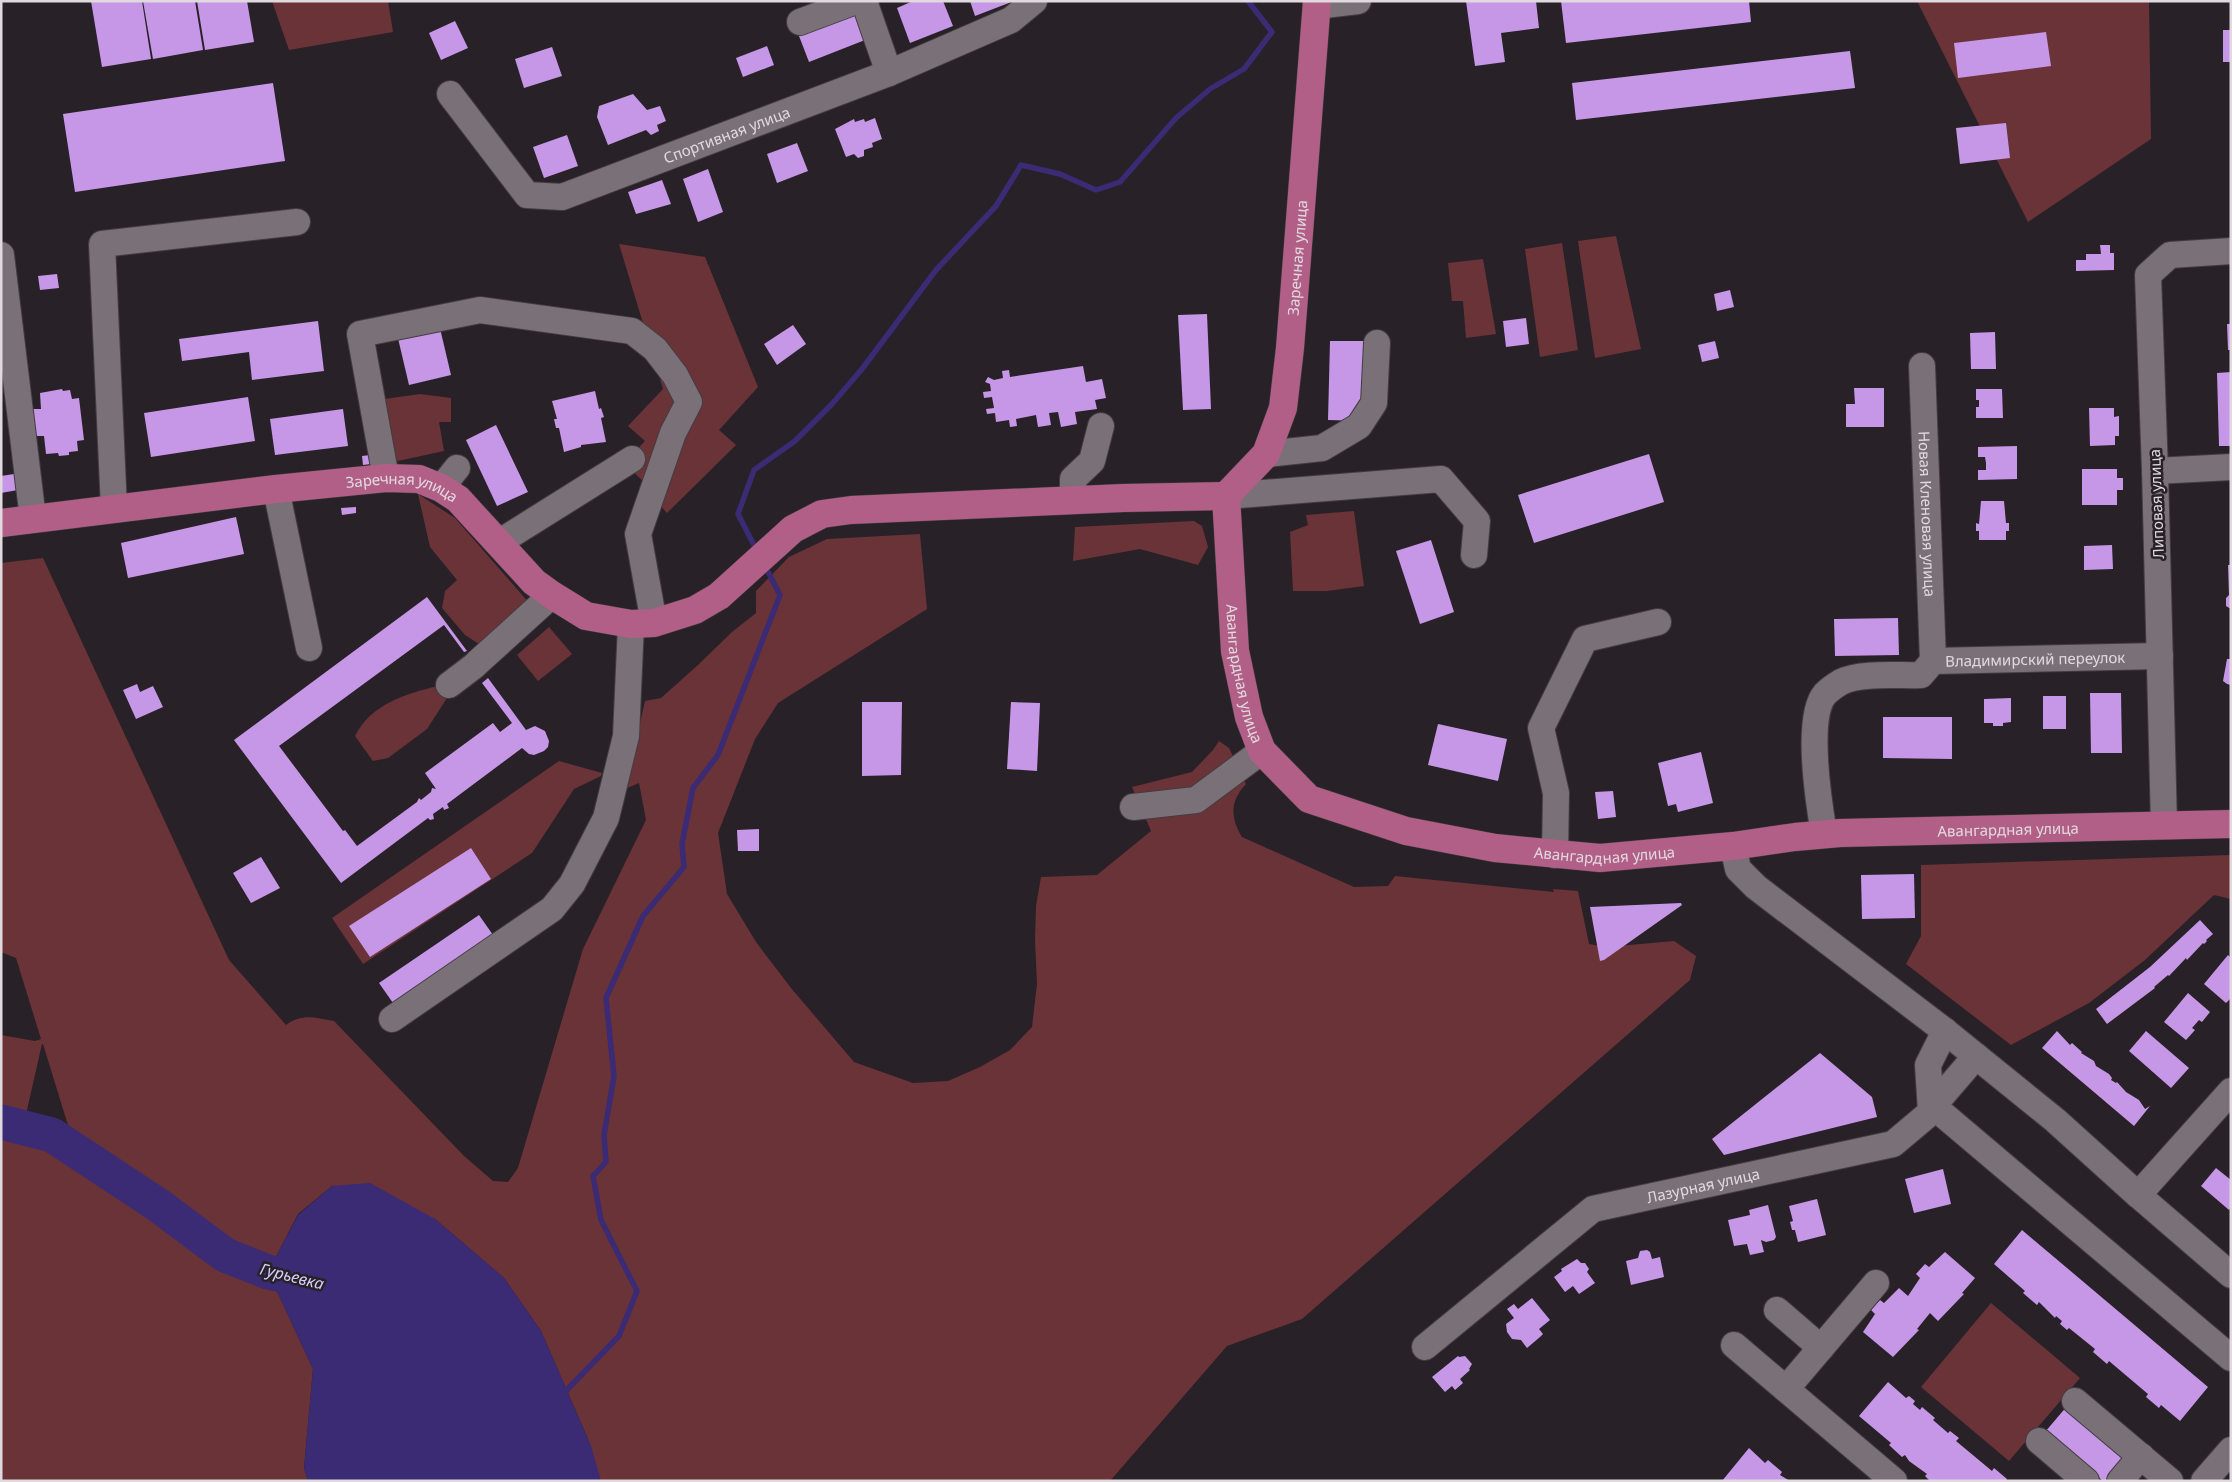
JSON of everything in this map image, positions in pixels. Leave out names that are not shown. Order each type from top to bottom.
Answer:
[{"type":"main road","name":"Заречная улица","points":[[1,523],[276,489],[386,478],[449,478],[458,499],[534,582],[586,616],[642,623],[695,610],[719,596],[793,529],[822,514],[851,510],[1073,500],[1226,496],[1266,454],[1282,408],[1290,348],[1317,3]]},
{"type":"main road","name":"Авангардная улица","points":[[1226,496],[1235,652],[1249,717],[1262,750],[1309,799],[1406,831],[1495,848],[1600,858],[1733,846],[1824,834],[2231,824]]},
{"type":"street","points":[[800,22],[856,1]]},
{"type":"street","points":[[864,1],[889,73]]},
{"type":"street","name":"Спортивная улица","points":[[450,94],[527,195],[562,197],[889,73],[1011,20],[1034,1]]},
{"type":"street","points":[[1317,3],[1358,1]]},
{"type":"street","points":[[114,509],[102,244],[297,222]]},
{"type":"street","name":"Липовая улица","points":[[2164,825],[2148,275],[2170,255],[2231,251]]},
{"type":"street","points":[[1,255],[33,520]]},
{"type":"street","points":[[386,478],[360,334],[480,310],[632,331],[655,349],[675,375],[689,402],[674,433],[638,534],[642,623],[626,736],[606,818],[572,884],[552,909],[392,1019]]},
{"type":"street","points":[[1266,454],[1322,448],[1359,426],[1374,403],[1377,343]]},
{"type":"street","name":"Новая Кленовая улица","points":[[1922,366],[1933,661]]},
{"type":"street","points":[[1073,500],[1073,479],[1092,461],[1101,426]]},
{"type":"street","points":[[498,543],[632,459]]},
{"type":"street","points":[[2155,471],[2231,467]]},
{"type":"street","points":[[1226,496],[1441,479],[1477,521],[1474,555]]},
{"type":"street","points":[[276,489],[309,648]]},
{"type":"street","points":[[449,685],[476,665],[552,595]]},
{"type":"street","points":[[1555,854],[1556,793],[1541,728],[1584,639],[1658,622]]},
{"type":"street","name":"Владимирский переулок","points":[[1824,834],[1816,783],[1815,720],[1824,694],[1842,682],[1860,677],[1921,675],[1933,661],[2160,656]]},
{"type":"street","points":[[1133,807],[1196,800],[1262,750]]},
{"type":"street","points":[[1733,846],[1738,869],[1756,887],[1946,1031],[2055,1120],[2138,1196],[2231,1275]]},
{"type":"street","name":"Лазурная улица","points":[[1425,1347],[1593,1209],[1893,1144],[1930,1112],[1928,1065],[1946,1031]]},
{"type":"street","points":[[1976,1056],[1933,1106],[2231,1358]]},
{"type":"street","points":[[2138,1196],[2231,1092]]},
{"type":"street","points":[[1786,1389],[1876,1283]]},
{"type":"street","points":[[1777,1310],[1821,1348]]},
{"type":"street","points":[[1734,1345],[1894,1481]]},
{"type":"street","points":[[2075,1401],[2170,1481]]},
{"type":"street","points":[[2039,1441],[2086,1481]]},
{"type":"street","points":[[2204,1481],[2231,1450]]},
{"type":"street","points":[[2120,1481],[2141,1456]]},
{"type":"shaded area","points":[[272,1],[388,1],[393,32],[289,50]]},
{"type":"shaded area","points":[[1917,1],[2149,1],[2151,139],[2028,222]]},
{"type":"shaded area","points":[[1616,236],[1641,349],[1595,358],[1578,241]]},
{"type":"shaded area","points":[[1562,243],[1578,350],[1540,357],[1525,249]]},
{"type":"shaded area","points":[[619,244],[705,257],[758,387],[719,430],[736,445],[667,513],[643,486],[645,483],[624,463],[645,441],[628,426],[663,389]]},
{"type":"shaded area","points":[[1483,259],[1496,334],[1466,338],[1463,301],[1452,301],[1448,263]]},
{"type":"shaded area","points":[[420,394],[451,398],[451,422],[439,422],[444,451],[398,461],[389,453],[377,400]]},
{"type":"shaded area","points":[[418,494],[455,518],[530,604],[479,644],[465,635],[442,608],[445,591],[457,580],[430,547]]},
{"type":"shaded area","points":[[1354,511],[1364,586],[1327,591],[1293,591],[1290,532],[1308,525],[1306,515]]},
{"type":"shaded area","points":[[1194,521],[1202,526],[1208,547],[1198,565],[1140,549],[1073,561],[1075,527]]},
{"type":"shaded area","points":[[920,534],[927,609],[778,703],[755,739],[718,833],[727,894],[756,942],[791,988],[854,1062],[913,1083],[948,1081],[980,1067],[1010,1050],[1032,1027],[1037,984],[1036,906],[1041,877],[1097,875],[1151,831],[1132,787],[1192,772],[1219,741],[1229,748],[1246,784],[1237,797],[1234,809],[1235,823],[1242,837],[1354,887],[1388,886],[1395,876],[1554,892],[1553,889],[1578,891],[1589,944],[1607,947],[1674,941],[1696,956],[1690,980],[1302,1319],[1227,1346],[1110,1481],[600,1481],[588,1439],[541,1331],[504,1278],[435,1219],[332,1186],[298,1214],[268,1272],[313,1369],[304,1468],[308,1481],[1,1481],[1,1035],[35,1041],[41,1039],[16,958],[1,952],[1,563],[43,558],[229,960],[286,1025],[303,1018],[334,1021],[464,1156],[493,1181],[508,1182],[518,1168],[583,949],[646,820],[639,783],[625,789],[645,701],[661,698],[732,632],[756,613],[756,591],[789,557],[827,539]],"holes":[[[43,1044],[71,1135],[21,1136]]]},
{"type":"shaded area","points":[[549,627],[572,654],[538,681],[517,655]]},
{"type":"shaded area","points":[[439,686],[447,698],[427,729],[388,758],[373,761],[355,736],[362,725],[379,708],[390,702],[414,692]]},
{"type":"shaded area","points":[[559,761],[602,773],[601,776],[574,789],[532,853],[363,964],[332,918]]},
{"type":"shaded area","points":[[2231,855],[2231,899],[2214,895],[2145,960],[2089,1003],[2011,1045],[1906,964],[1921,936],[1921,865]]},
{"type":"shaded area","points":[[1991,1303],[2080,1378],[2009,1461],[1921,1387]]},
{"type":"water","points":[[370,1183],[435,1219],[504,1278],[541,1331],[591,1446],[601,1481],[308,1481],[304,1468],[313,1369],[268,1272],[298,1215],[332,1186]]},
{"type":"building","points":[[91,1],[142,1],[151,59],[102,67]]},
{"type":"building","points":[[143,1],[195,1],[203,50],[153,59]]},
{"type":"building","points":[[197,1],[247,1],[254,42],[205,50]]},
{"type":"building","points":[[913,1],[943,1],[953,26],[910,43],[897,8]]},
{"type":"building","points":[[970,1],[1014,1],[975,16]]},
{"type":"building","points":[[1466,1],[1536,1],[1539,28],[1501,33],[1505,62],[1475,66]]},
{"type":"building","points":[[1561,1],[1749,1],[1751,22],[1566,43]]},
{"type":"building","points":[[855,15],[865,40],[809,62],[799,36]]},
{"type":"building","points":[[455,21],[468,48],[441,60],[429,33]]},
{"type":"building","points":[[2223,30],[2231,30],[2231,62],[2223,62]]},
{"type":"building","points":[[2046,32],[2051,66],[1958,78],[1954,43]]},
{"type":"building","points":[[767,46],[774,65],[743,77],[736,58]]},
{"type":"building","points":[[552,47],[562,76],[524,88],[515,59]]},
{"type":"building","points":[[1850,51],[1855,88],[1576,120],[1572,83]]},
{"type":"building","points":[[273,83],[285,161],[75,192],[63,114]]},
{"type":"building","points":[[633,94],[647,110],[660,106],[666,121],[657,125],[659,131],[651,135],[646,130],[608,145],[597,117],[599,106]]},
{"type":"building","points":[[875,118],[882,139],[872,143],[873,147],[864,150],[864,156],[858,158],[854,154],[846,157],[835,129],[854,119],[855,122],[864,119],[865,122]]},
{"type":"building","points":[[2006,123],[2010,158],[1960,164],[1956,128]]},
{"type":"building","points":[[567,135],[578,166],[544,178],[533,147]]},
{"type":"building","points":[[797,143],[808,171],[777,183],[767,154]]},
{"type":"building","points":[[708,169],[723,212],[698,222],[683,179]]},
{"type":"building","points":[[662,180],[671,204],[636,214],[628,192]]},
{"type":"building","points":[[2100,245],[2110,245],[2110,253],[2114,253],[2114,270],[2076,271],[2076,260],[2086,260],[2086,254],[2101,254]]},
{"type":"building","points":[[57,274],[59,288],[40,290],[38,276]]},
{"type":"building","points":[[1730,290],[1734,307],[1717,311],[1714,294]]},
{"type":"building","points":[[1207,314],[1211,409],[1183,410],[1178,315]]},
{"type":"building","points":[[1526,318],[1529,344],[1506,347],[1503,321]]},
{"type":"building","points":[[318,321],[324,371],[252,380],[249,352],[182,361],[179,339]]},
{"type":"building","points":[[439,324],[451,375],[409,385],[397,334]]},
{"type":"building","points":[[2227,324],[2231,324],[2231,350],[2228,350]]},
{"type":"building","points":[[793,325],[806,344],[777,365],[764,344]]},
{"type":"building","points":[[1995,332],[1996,369],[1971,369],[1970,333]]},
{"type":"building","points":[[1330,341],[1364,341],[1363,421],[1328,420]]},
{"type":"building","points":[[1715,341],[1719,358],[1702,362],[1698,345]]},
{"type":"building","points":[[1083,366],[1086,382],[1102,379],[1106,398],[1095,400],[1097,409],[1075,412],[1077,424],[1061,427],[1058,412],[1049,413],[1051,425],[1038,427],[1036,415],[1016,419],[1017,426],[1010,427],[1009,420],[996,422],[995,413],[987,414],[986,409],[994,408],[992,397],[984,398],[983,392],[991,391],[990,384],[985,382],[988,377],[994,380],[1003,378],[1002,371],[1009,370],[1010,377]]},
{"type":"building","points":[[2231,372],[2231,446],[2219,446],[2217,373]]},
{"type":"building","points":[[1854,388],[1884,388],[1884,427],[1846,427],[1846,404],[1855,404]]},
{"type":"building","points":[[62,389],[63,391],[70,390],[72,399],[79,398],[84,440],[77,441],[78,451],[69,452],[69,455],[59,456],[58,453],[46,454],[44,436],[35,436],[32,409],[41,409],[40,393]]},
{"type":"building","points":[[1976,389],[2002,389],[2003,418],[1976,418],[1976,407],[1979,407],[1979,400],[1976,400]]},
{"type":"building","points":[[595,391],[599,409],[601,408],[604,417],[601,418],[606,442],[581,445],[581,447],[564,452],[559,428],[556,428],[554,419],[557,419],[552,401]]},
{"type":"building","points":[[248,397],[255,441],[151,457],[144,413]]},
{"type":"building","points":[[2089,408],[2114,408],[2114,417],[2119,416],[2119,436],[2115,436],[2115,445],[2090,446]]},
{"type":"building","points":[[343,409],[348,446],[275,455],[270,419]]},
{"type":"building","points":[[496,425],[528,492],[497,506],[466,440]]},
{"type":"building","points":[[2017,446],[2017,479],[1978,480],[1978,470],[1986,470],[1986,463],[1985,457],[1978,457],[1978,447]]},
{"type":"building","points":[[1649,454],[1664,502],[1534,543],[1518,495]]},
{"type":"building","points":[[370,455],[371,464],[363,465],[362,456]]},
{"type":"building","points":[[2082,469],[2117,469],[2117,478],[2123,478],[2123,490],[2117,490],[2117,505],[2082,505]]},
{"type":"building","points":[[14,474],[18,490],[1,493],[1,476]]},
{"type":"building","points":[[1981,501],[2004,501],[2006,523],[2009,523],[2009,531],[2006,531],[2006,540],[1979,540],[1979,531],[1976,531],[1976,523],[1979,524]]},
{"type":"building","points":[[356,507],[356,513],[342,515],[341,508]]},
{"type":"building","points":[[236,517],[244,554],[128,578],[121,543]]},
{"type":"building","points":[[1431,540],[1454,612],[1420,624],[1396,551]]},
{"type":"building","points":[[2112,545],[2113,569],[2084,570],[2084,546]]},
{"type":"building","points":[[2228,565],[2231,565],[2231,609],[2226,606],[2226,598],[2229,595]]},
{"type":"building","points":[[427,597],[467,651],[464,652],[444,625],[279,746],[343,831],[345,830],[357,846],[417,802],[419,798],[421,800],[431,792],[432,788],[436,789],[425,773],[493,723],[500,732],[512,723],[482,683],[488,678],[526,730],[535,726],[545,731],[549,741],[548,747],[534,755],[529,754],[522,748],[447,804],[449,808],[444,810],[443,807],[433,814],[434,819],[430,820],[428,818],[341,883],[234,740]]},
{"type":"building","points":[[1898,618],[1899,655],[1835,656],[1834,619]]},
{"type":"building","points":[[2227,659],[2231,659],[2231,685],[2223,681]]},
{"type":"building","points":[[137,684],[140,692],[153,686],[163,707],[136,719],[123,690]]},
{"type":"building","points":[[2090,693],[2121,693],[2122,753],[2091,753]]},
{"type":"building","points":[[2043,696],[2066,696],[2066,729],[2043,729]]},
{"type":"building","points":[[2011,698],[2011,722],[2003,723],[2003,726],[1993,726],[1993,723],[1984,723],[1984,699]]},
{"type":"building","points":[[862,702],[902,702],[901,775],[862,776]]},
{"type":"building","points":[[1011,702],[1040,703],[1037,771],[1007,769]]},
{"type":"building","points":[[1883,717],[1952,717],[1952,759],[1883,758]]},
{"type":"building","points":[[1438,724],[1507,739],[1498,781],[1428,765]]},
{"type":"building","points":[[1701,752],[1713,803],[1678,812],[1676,804],[1668,806],[1658,763]]},
{"type":"building","points":[[1613,791],[1616,817],[1598,819],[1595,792]]},
{"type":"building","points":[[759,829],[759,851],[738,851],[737,830]]},
{"type":"building","points":[[471,848],[491,879],[370,957],[349,926]]},
{"type":"building","points":[[261,857],[280,888],[251,903],[233,873]]},
{"type":"building","points":[[1914,874],[1915,918],[1862,919],[1861,875]]},
{"type":"building","points":[[1681,903],[1682,905],[1600,961],[1590,907]]},
{"type":"building","points":[[479,915],[493,935],[393,1003],[379,983]]},
{"type":"building","points":[[2200,920],[2213,934],[2207,941],[2155,988],[2107,1024],[2096,1009],[2150,967]]},
{"type":"building","points":[[2228,955],[2231,958],[2231,998],[2226,1003],[2204,984]]},
{"type":"building","points":[[2188,993],[2210,1012],[2202,1022],[2199,1020],[2192,1028],[2195,1030],[2186,1040],[2164,1022]]},
{"type":"building","points":[[2057,1031],[2070,1045],[2072,1043],[2081,1053],[2094,1061],[2096,1066],[2109,1074],[2112,1078],[2111,1080],[2117,1082],[2126,1092],[2139,1100],[2145,1109],[2150,1106],[2134,1126],[2042,1048]]},
{"type":"building","points":[[2146,1031],[2189,1068],[2171,1088],[2129,1051]]},
{"type":"building","points":[[1820,1053],[1872,1097],[1877,1117],[1724,1155],[1712,1139]]},
{"type":"building","points":[[2216,1168],[2231,1180],[2231,1207],[2229,1210],[2201,1186]]},
{"type":"building","points":[[1943,1169],[1951,1204],[1914,1213],[1905,1179]]},
{"type":"building","points":[[1817,1199],[1826,1235],[1798,1242],[1795,1230],[1792,1230],[1790,1222],[1793,1221],[1789,1206]]},
{"type":"building","points":[[1768,1205],[1776,1237],[1774,1240],[1766,1242],[1761,1240],[1764,1252],[1750,1255],[1747,1244],[1734,1246],[1728,1220],[1750,1215],[1749,1210]]},
{"type":"building","points":[[2022,1230],[2208,1387],[2180,1421],[2161,1405],[2159,1408],[2146,1397],[2148,1394],[2109,1361],[2107,1364],[2093,1352],[2095,1349],[2069,1328],[2067,1330],[2060,1324],[2062,1321],[2056,1316],[2055,1318],[2039,1302],[2037,1305],[2023,1293],[2025,1291],[1994,1264]]},
{"type":"building","points":[[1647,1250],[1650,1252],[1652,1259],[1660,1257],[1664,1277],[1631,1285],[1626,1261],[1638,1258],[1640,1251]]},
{"type":"building","points":[[1945,1252],[1975,1278],[1962,1293],[1964,1294],[1938,1321],[1930,1313],[1917,1329],[1919,1330],[1893,1357],[1863,1332],[1875,1314],[1871,1310],[1880,1300],[1884,1303],[1899,1288],[1908,1296],[1920,1278],[1916,1274],[1925,1264],[1929,1267]]},
{"type":"building","points":[[1577,1259],[1581,1263],[1585,1263],[1589,1269],[1587,1272],[1595,1283],[1579,1294],[1573,1286],[1565,1292],[1554,1277],[1562,1271],[1561,1269]]},
{"type":"building","points":[[1532,1298],[1550,1320],[1539,1329],[1543,1334],[1527,1348],[1521,1340],[1512,1339],[1507,1332],[1506,1324],[1514,1318],[1507,1309],[1514,1304],[1518,1309]]},
{"type":"building","points":[[1458,1356],[1465,1356],[1472,1364],[1470,1370],[1460,1379],[1463,1383],[1455,1390],[1452,1386],[1445,1392],[1432,1377]]},
{"type":"building","points":[[1888,1382],[1906,1398],[1909,1396],[1915,1401],[1913,1404],[1920,1410],[1922,1407],[1948,1433],[1950,1431],[1959,1438],[1956,1441],[1992,1471],[1994,1468],[2007,1479],[2006,1481],[1930,1481],[1925,1476],[1927,1474],[1909,1461],[1905,1455],[1902,1457],[1889,1445],[1891,1443],[1859,1416]]},
{"type":"building","points":[[2068,1405],[2129,1456],[2108,1481],[2103,1481],[2045,1432]]},
{"type":"building","points":[[1749,1448],[1765,1463],[1768,1460],[1782,1472],[1780,1475],[1790,1481],[1722,1481]]},
{"type":"waterway","points":[[757,551],[738,514],[754,470],[795,441],[832,404],[862,369],[936,270],[996,206],[1021,165],[1060,174],[1096,190],[1120,182],[1176,118],[1210,89],[1244,69],[1272,32],[1248,1]]},
{"type":"waterway","points":[[563,1394],[619,1336],[637,1291],[601,1220],[593,1176],[606,1162],[604,1135],[614,1076],[606,998],[643,916],[684,867],[682,844],[693,788],[718,755],[780,595],[765,566]]},
{"type":"waterway","name":"Гурьевка","points":[[1,1122],[52,1135],[158,1205],[225,1255],[268,1272],[314,1282]]}]
